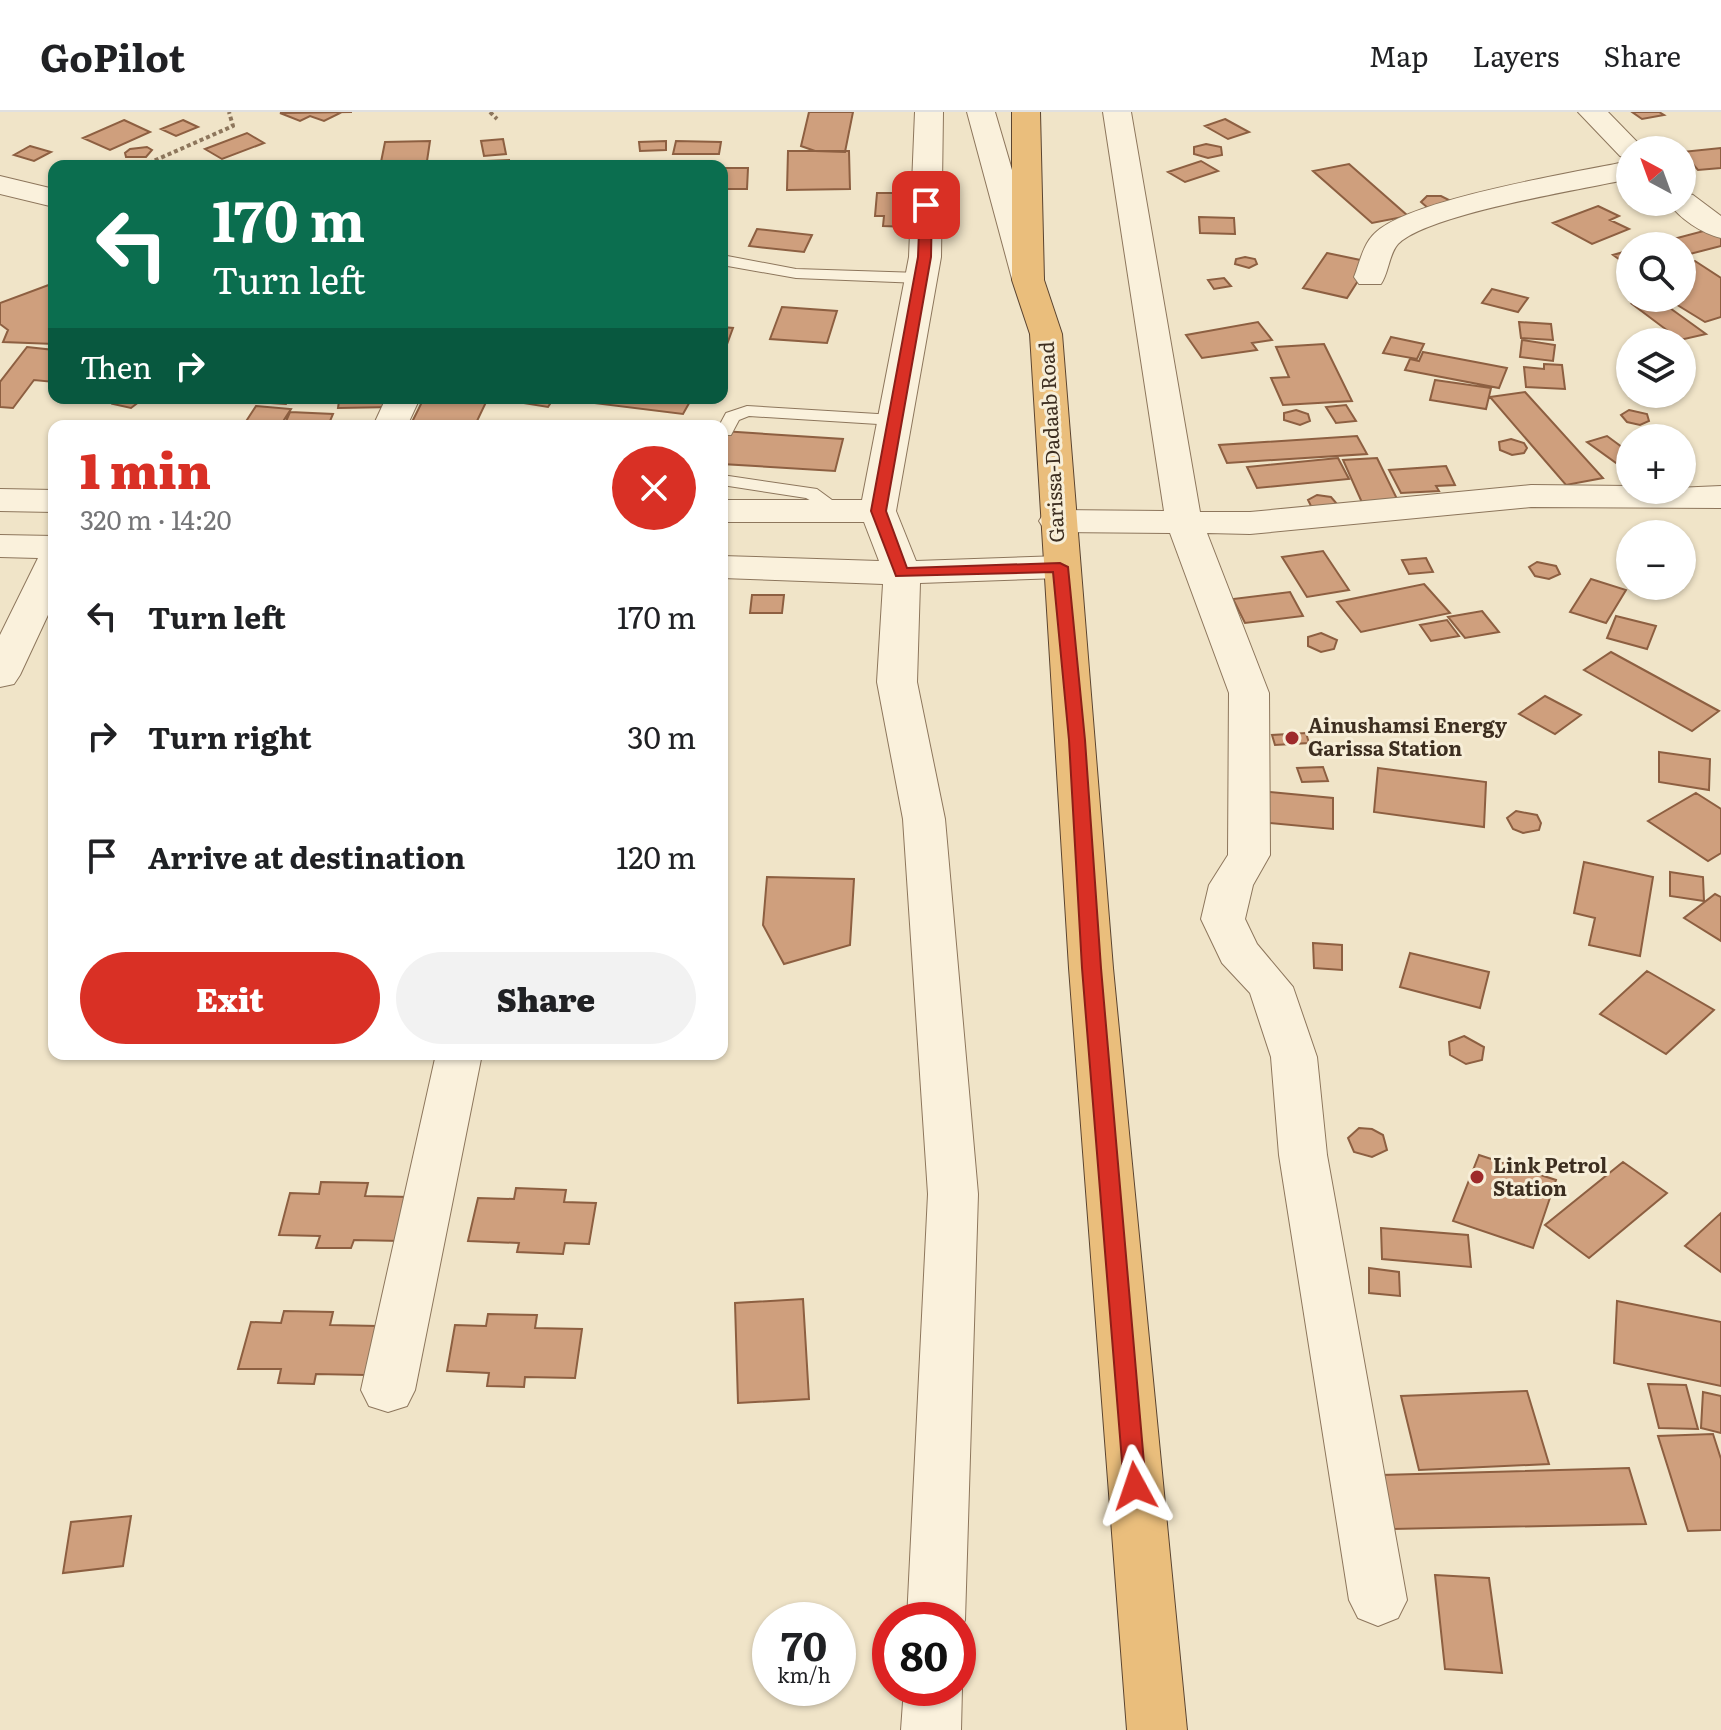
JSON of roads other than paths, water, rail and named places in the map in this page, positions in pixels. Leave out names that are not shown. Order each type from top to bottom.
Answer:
[{"type":"highway","name":"Garissa-Dadaab Road","points":[[1026,112],[1028,280],[1046,334],[1060,567],[1157,1730]]},
{"type":"street","points":[[858,511],[894,420],[925,257],[929,112]]},
{"type":"street","points":[[981,112],[1028,280]]},
{"type":"street","points":[[1117,112],[1184,522],[1249,693],[1249,855],[1231,885],[1223,919],[1238,952],[1270,987],[1294,1057],[1303,1155],[1378,1600]]},
{"type":"street","points":[[1592,112],[1616,136]]},
{"type":"street","points":[[1370,277],[1385,239],[1410,224],[1491,201],[1616,173]]},
{"type":"street","points":[[0,185],[48,197]]},
{"type":"street","points":[[1696,213],[1721,229]]},
{"type":"street","points":[[1057,521],[1250,523],[1531,496],[1721,497]]},
{"type":"street","points":[[0,500],[48,501]]},
{"type":"street","points":[[728,511],[858,511]]},
{"type":"street","points":[[858,511],[902,573],[897,682],[924,819],[953,1194],[937,1602]]},
{"type":"street","points":[[0,546],[48,547]]},
{"type":"street","points":[[728,567],[902,573],[1060,567]]},
{"type":"street","points":[[0,675],[48,575]]},
{"type":"street","points":[[388,1390],[458,1060]]},
{"type":"street","points":[[931,1730],[932,1706]]},
{"type":"lane","points":[[728,262],[754,269],[834,278],[920,278]]},
{"type":"lane","points":[[728,425],[732,417],[747,411],[894,420]]},
{"type":"lane","points":[[728,481],[811,493],[858,511]]},
{"type":"place","name":"Ainushamsi Energy Garissa Station","points":[[1292,738]]},
{"type":"place","name":"Link Petrol Station","points":[[1477,1177]]}]
